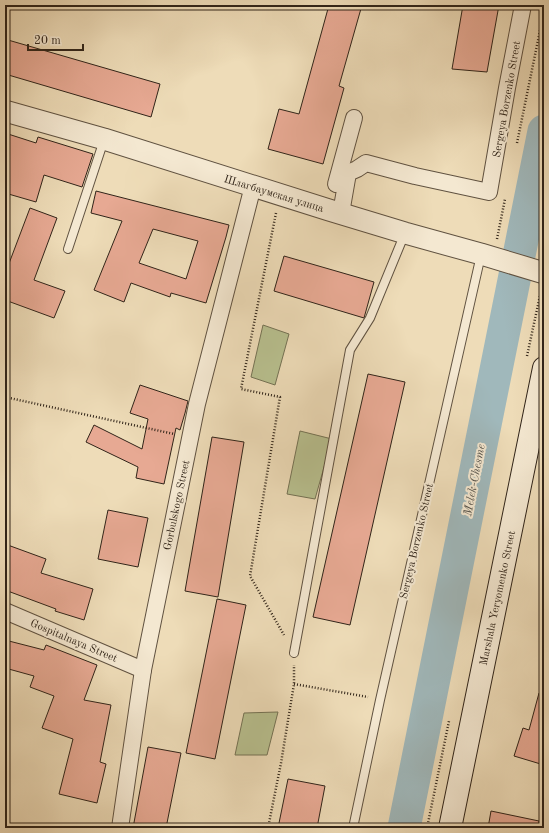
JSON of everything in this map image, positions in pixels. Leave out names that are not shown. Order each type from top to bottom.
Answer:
[{"type":"main road","name":"Marshala Yeryomenko Street","points":[[450,828],[544,368]]},
{"type":"street","name":"Sergeya Borzenko Street","points":[[344,172],[358,170],[366,163],[415,176],[489,192],[523,5]]},
{"type":"street","name":"Шлагбаумская улица","points":[[5,111],[104,139],[335,212],[544,273]]},
{"type":"street","points":[[335,212],[354,118]]},
{"type":"street","name":"Gorbulskogo Street","points":[[120,828],[143,670],[197,404],[253,186]]},
{"type":"street","name":"Gospitalnaya Street","points":[[5,611],[143,670]]},
{"type":"lane","points":[[68,248],[104,139]]},
{"type":"lane","points":[[294,652],[350,350],[370,318],[405,233]]},
{"type":"lane","name":"Sergeya Borzenko Street","points":[[352,828],[380,700],[487,256]]},
{"type":"path","points":[[515,150],[544,11]]},
{"type":"path","points":[[268,828],[281,763],[294,684],[294,652],[250,576],[280,398],[241,389],[280,195]]},
{"type":"path","points":[[487,256],[506,196]]},
{"type":"path","points":[[5,397],[190,438]]},
{"type":"path","points":[[294,684],[380,700]]},
{"type":"green space","points":[[263,325],[289,334],[275,385],[251,377]]},
{"type":"green space","points":[[300,431],[332,439],[315,499],[287,494]]},
{"type":"green space","points":[[278,712],[267,755],[235,755],[244,713]]},
{"type":"building","points":[[329,5],[362,5],[339,86],[344,88],[323,164],[268,149],[279,109],[299,114]]},
{"type":"building","points":[[463,5],[499,5],[487,72],[452,69]]},
{"type":"building","points":[[8,40],[160,84],[151,117],[5,74],[5,51]]},
{"type":"building","points":[[5,133],[36,143],[38,137],[93,154],[82,187],[44,175],[36,202],[5,193]]},
{"type":"building","points":[[96,191],[229,225],[206,303],[171,293],[170,297],[131,283],[124,302],[94,290],[122,221],[91,213]],"holes":[[[153,229],[198,241],[186,279],[139,263]]]},
{"type":"building","points":[[30,208],[57,218],[34,280],[65,291],[54,318],[5,300],[5,274]]},
{"type":"building","points":[[284,256],[374,282],[364,318],[274,291]]},
{"type":"building","points":[[368,374],[405,382],[350,625],[313,617]]},
{"type":"building","points":[[140,385],[188,401],[180,430],[176,428],[164,484],[136,478],[138,467],[86,442],[94,425],[142,449],[148,419],[130,413]]},
{"type":"building","points":[[212,437],[244,442],[218,597],[185,591]]},
{"type":"building","points":[[108,510],[148,518],[138,567],[98,559]]},
{"type":"building","points":[[5,544],[46,559],[41,573],[93,589],[84,620],[55,611],[56,609],[5,590]]},
{"type":"building","points":[[217,599],[246,605],[215,759],[186,753]]},
{"type":"building","points":[[5,640],[44,650],[46,645],[97,665],[84,700],[111,705],[100,762],[106,764],[97,803],[59,794],[73,739],[42,728],[54,696],[30,687],[34,676],[5,668]]},
{"type":"building","points":[[539,693],[544,694],[544,765],[514,756],[523,728],[529,730]]},
{"type":"building","points":[[148,747],[181,753],[166,828],[133,828]]},
{"type":"building","points":[[288,779],[325,786],[317,828],[278,828]]},
{"type":"building","points":[[491,811],[539,821],[539,828],[488,828]]},
{"type":"waterway","name":"Melek-Chesme","points":[[404,828],[544,131]]}]
